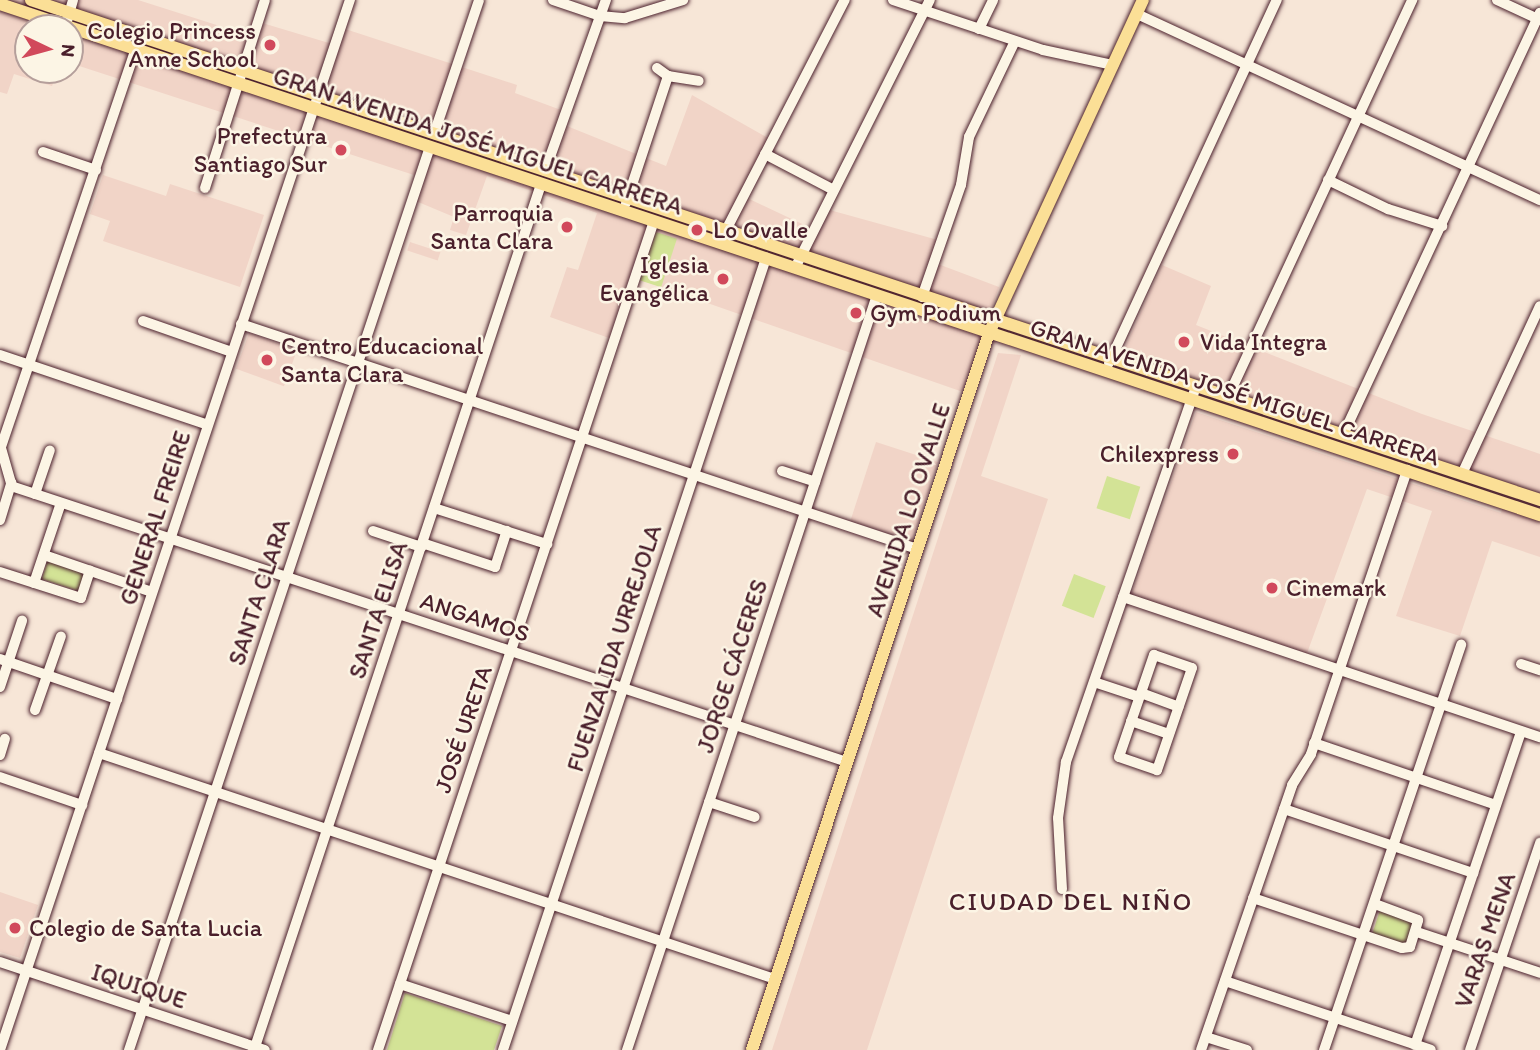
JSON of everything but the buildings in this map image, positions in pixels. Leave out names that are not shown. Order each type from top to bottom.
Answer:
[{"type":"main road","name":"GRAN AVENIDA JOSÉ MIGUEL CARRERA","points":[[31,0],[69,13],[138,43],[240,77],[313,108],[541,174],[625,205],[726,232],[877,295],[991,326],[1109,364],[1540,515]]},
{"type":"main road","name":"AVENIDA LO OVALLE","points":[[752,1050],[991,326],[1143,0]]},
{"type":"main road","name":"GRAN AVENIDA JOSÉ MIGUEL CARRERA","points":[[0,4],[69,13]]},
{"type":"main road","name":"GRAN AVENIDA JOSÉ MIGUEL CARRERA","points":[[240,77],[317,95],[432,141]]},
{"type":"main road","name":"GRAN AVENIDA JOSÉ MIGUEL CARRERA","points":[[625,205],[654,221],[766,258],[796,262],[892,287],[991,326]]},
{"type":"main road","points":[[877,295],[892,287]]},
{"type":"main road","name":"GRAN AVENIDA JOSÉ MIGUEL CARRERA","points":[[1193,392],[1228,397],[1540,500]]},
{"type":"main road","points":[[1446,484],[1462,474]]},
{"type":"street","points":[[205,188],[265,0]]},
{"type":"street","name":"GENERAL FREIRE","points":[[0,1050],[350,0]]},
{"type":"street","name":"SANTA CLARA","points":[[129,1050],[480,0]]},
{"type":"street","points":[[553,0],[600,16],[639,16],[683,0]]},
{"type":"street","name":"SANTA ELISA","points":[[258,1049],[541,174],[606,0]]},
{"type":"street","points":[[726,232],[845,0]]},
{"type":"street","points":[[893,0],[1015,41],[1113,65]]},
{"type":"street","points":[[796,262],[930,0]]},
{"type":"street","points":[[979,29],[993,0]]},
{"type":"street","points":[[1109,364],[1277,0]]},
{"type":"street","points":[[1228,397],[1412,0]]},
{"type":"street","points":[[1343,435],[1539,17],[1497,0]]},
{"type":"street","points":[[1136,14],[1540,200]]},
{"type":"street","points":[[922,297],[961,185],[969,136],[1015,41]]},
{"type":"street","points":[[0,520],[11,486],[0,451],[138,43]]},
{"type":"street","points":[[657,68],[668,76],[699,81]]},
{"type":"street","points":[[625,205],[668,76]]},
{"type":"street","points":[[43,152],[96,170]]},
{"type":"street","points":[[765,153],[832,188]]},
{"type":"street","points":[[1328,180],[1388,209],[1442,226]]},
{"type":"street","name":"JOSÉ URETA","points":[[379,1050],[654,221]]},
{"type":"street","name":"FUENZALIDA URREJOLA","points":[[503,1050],[766,258]]},
{"type":"street","name":"JORGE CÁCERES","points":[[627,1050],[877,295]]},
{"type":"street","points":[[1462,474],[1540,306]]},
{"type":"street","points":[[143,321],[232,352]]},
{"type":"street","points":[[241,324],[917,549]]},
{"type":"street","points":[[0,355],[208,425]]},
{"type":"street","points":[[1062,888],[1061,783],[1193,392]]},
{"type":"street","points":[[35,494],[50,450]]},
{"type":"street","points":[[1201,1050],[1284,809],[1314,743],[1407,470]]},
{"type":"street","points":[[782,471],[815,482]]},
{"type":"street","name":"ANGAMOS","points":[[11,486],[847,762]]},
{"type":"street","points":[[34,583],[61,503]]},
{"type":"street","points":[[434,508],[547,544]]},
{"type":"street","points":[[373,531],[495,567],[507,531]]},
{"type":"street","points":[[44,555],[152,592]]},
{"type":"street","points":[[0,572],[81,598],[90,570]]},
{"type":"street","points":[[1123,597],[1441,707],[1540,737]]},
{"type":"street","points":[[0,687],[4,660],[22,621]]},
{"type":"street","points":[[34,710],[61,636]]},
{"type":"street","points":[[1324,1050],[1395,847],[1461,645]]},
{"type":"street","points":[[1154,655],[1192,668],[1179,707],[1157,770],[1119,757],[1154,655]]},
{"type":"street","points":[[4,660],[117,699]]},
{"type":"street","points":[[1521,664],[1540,670]]},
{"type":"street","points":[[1094,682],[1179,707]]},
{"type":"street","points":[[1131,721],[1169,734]]},
{"type":"street","points":[[1415,1045],[1521,731]]},
{"type":"street","points":[[0,755],[5,739]]},
{"type":"street","points":[[1314,743],[1496,806]]},
{"type":"street","points":[[99,753],[775,979]]},
{"type":"street","points":[[0,777],[82,805]]},
{"type":"street","points":[[709,802],[754,817]]},
{"type":"street","points":[[1284,809],[1473,873]]},
{"type":"street","name":"VARAS MENA","points":[[1470,1050],[1540,843]]},
{"type":"street","points":[[1253,898],[1405,949],[1417,932],[1416,918],[1375,904]]},
{"type":"street","points":[[1417,932],[1540,973]]},
{"type":"street","name":"IQUIQUE","points":[[0,962],[258,1049]]},
{"type":"street","points":[[1225,981],[1431,1050]]},
{"type":"street","points":[[400,984],[513,1021]]},
{"type":"street","points":[[0,1010],[12,1014]]},
{"type":"street","points":[[1206,1037],[1247,1050]]},
{"type":"shaded area","points":[[0,0],[138,0],[248,35],[252,20],[329,43],[336,26],[517,85],[515,93],[561,110],[557,122],[666,166],[692,95],[768,138],[741,195],[815,230],[826,209],[938,240],[930,261],[999,287],[963,392],[630,276],[609,338],[550,317],[567,267],[578,270],[597,213],[487,176],[466,235],[450,230],[454,217],[411,199],[417,176],[84,68],[84,14],[14,14],[14,74],[7,94],[0,92]]},
{"type":"shaded area","points":[[103,175],[166,196],[170,184],[264,215],[240,287],[103,241],[110,221],[90,214]]},
{"type":"shaded area","points":[[410,242],[440,252],[438,260],[407,251]]},
{"type":"shaded area","points":[[1162,265],[1211,286],[1196,325],[1422,414],[1540,454],[1540,557],[1492,541],[1460,636],[1396,616],[1432,511],[1367,489],[1306,656],[1131,595],[1196,412],[1501,513],[1510,483],[1122,354]]},
{"type":"shaded area","name":"Centro Educacional Santa Clara","points":[[249,333],[297,350],[284,386],[236,369]]},
{"type":"shaded area","points":[[998,353],[1021,355],[981,476],[1048,499],[867,1050],[772,1050]]},
{"type":"shaded area","points":[[876,442],[938,462],[912,542],[850,522]]},
{"type":"shaded area","name":"Colegio de Santa Lucia","points":[[0,892],[38,905],[20,958],[0,952]]},
{"type":"green space","points":[[656,232],[677,239],[661,287],[640,281]]},
{"type":"green space","points":[[1107,476],[1140,487],[1130,519],[1096,508]]},
{"type":"green space","points":[[48,560],[85,572],[79,591],[42,579]]},
{"type":"green space","points":[[1074,574],[1106,586],[1094,618],[1062,606]]},
{"type":"green space","points":[[1380,910],[1414,921],[1407,945],[1372,934]]},
{"type":"green space","points":[[405,993],[502,1026],[494,1050],[387,1050]]},
{"type":"place","name":"Colegio Princess Anne School","points":[[270,45]]},
{"type":"place","name":"Prefectura Santiago Sur","points":[[341,150]]},
{"type":"place","name":"Parroquia Santa Clara","points":[[567,227]]},
{"type":"place","name":"Lo Ovalle","points":[[697,230]]},
{"type":"place","name":"Iglesia Evangélica","points":[[723,279]]},
{"type":"place","name":"Gym Podium","points":[[856,313]]},
{"type":"place","name":"Vida Integra","points":[[1184,342]]},
{"type":"place","name":"Centro Educacional Santa Clara","points":[[267,360]]},
{"type":"place","name":"Chilexpress","points":[[1233,454]]},
{"type":"place","name":"Cinemark","points":[[1272,588]]},
{"type":"place","name":"Colegio de Santa Lucia","points":[[15,928]]},
{"type":"district","name":"CIUDAD DEL NIÑO","points":[[1071,902]]}]
